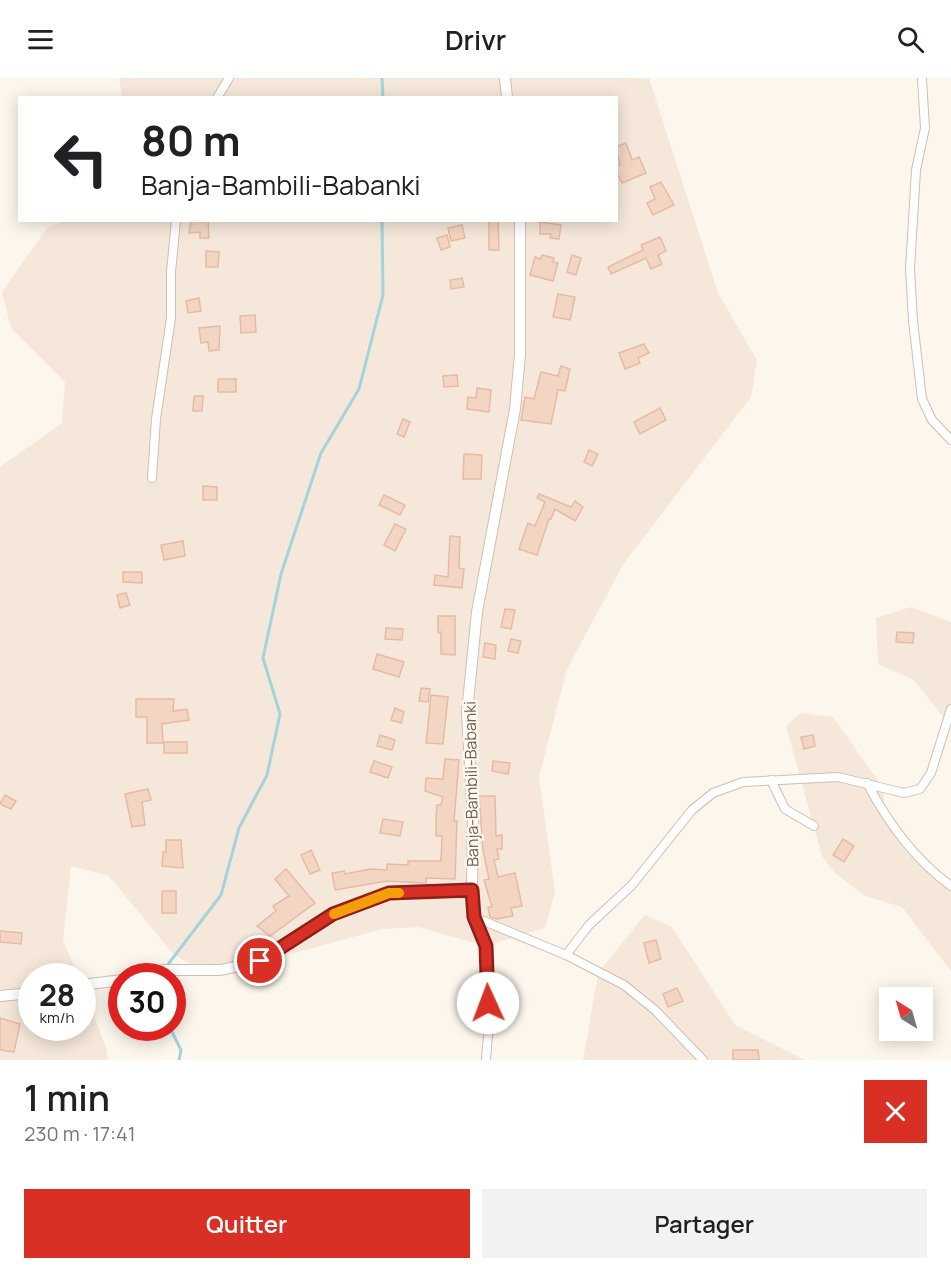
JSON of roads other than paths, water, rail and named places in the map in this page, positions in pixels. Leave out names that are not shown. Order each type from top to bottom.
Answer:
[{"type":"street","points":[[218,96],[229,78]]},
{"type":"street","points":[[505,78],[507,96]]},
{"type":"street","points":[[922,78],[925,128],[916,170],[910,269],[913,321],[922,399],[932,420],[951,440]]},
{"type":"street","points":[[152,478],[156,419],[171,318],[171,272],[176,222]]},
{"type":"street","name":"Banja-Bambili-Babanki","points":[[186,970],[221,970],[260,961],[333,914],[389,893],[472,890],[473,819],[467,712],[477,612],[515,409],[520,354],[520,222]]},
{"type":"street","points":[[566,955],[588,925],[632,885],[692,810],[713,793],[743,782],[838,777],[904,793],[920,789],[931,773],[951,709]]},
{"type":"street","points":[[771,780],[785,809],[814,826]]},
{"type":"street","points":[[867,783],[885,816],[916,856],[951,886]]},
{"type":"street","points":[[472,890],[474,917],[486,946],[489,1022],[486,1060]]},
{"type":"street","points":[[474,917],[566,955],[624,985],[655,1010],[703,1060]]},
{"type":"street","points":[[0,996],[18,994]]},
{"type":"waterway","points":[[382,78],[383,96]]},
{"type":"waterway","points":[[169,963],[221,895],[239,828],[267,775],[280,714],[263,658],[281,574],[321,453],[359,389],[383,295],[382,222]]},
{"type":"waterway","points":[[176,1041],[181,1050],[179,1060]]}]
